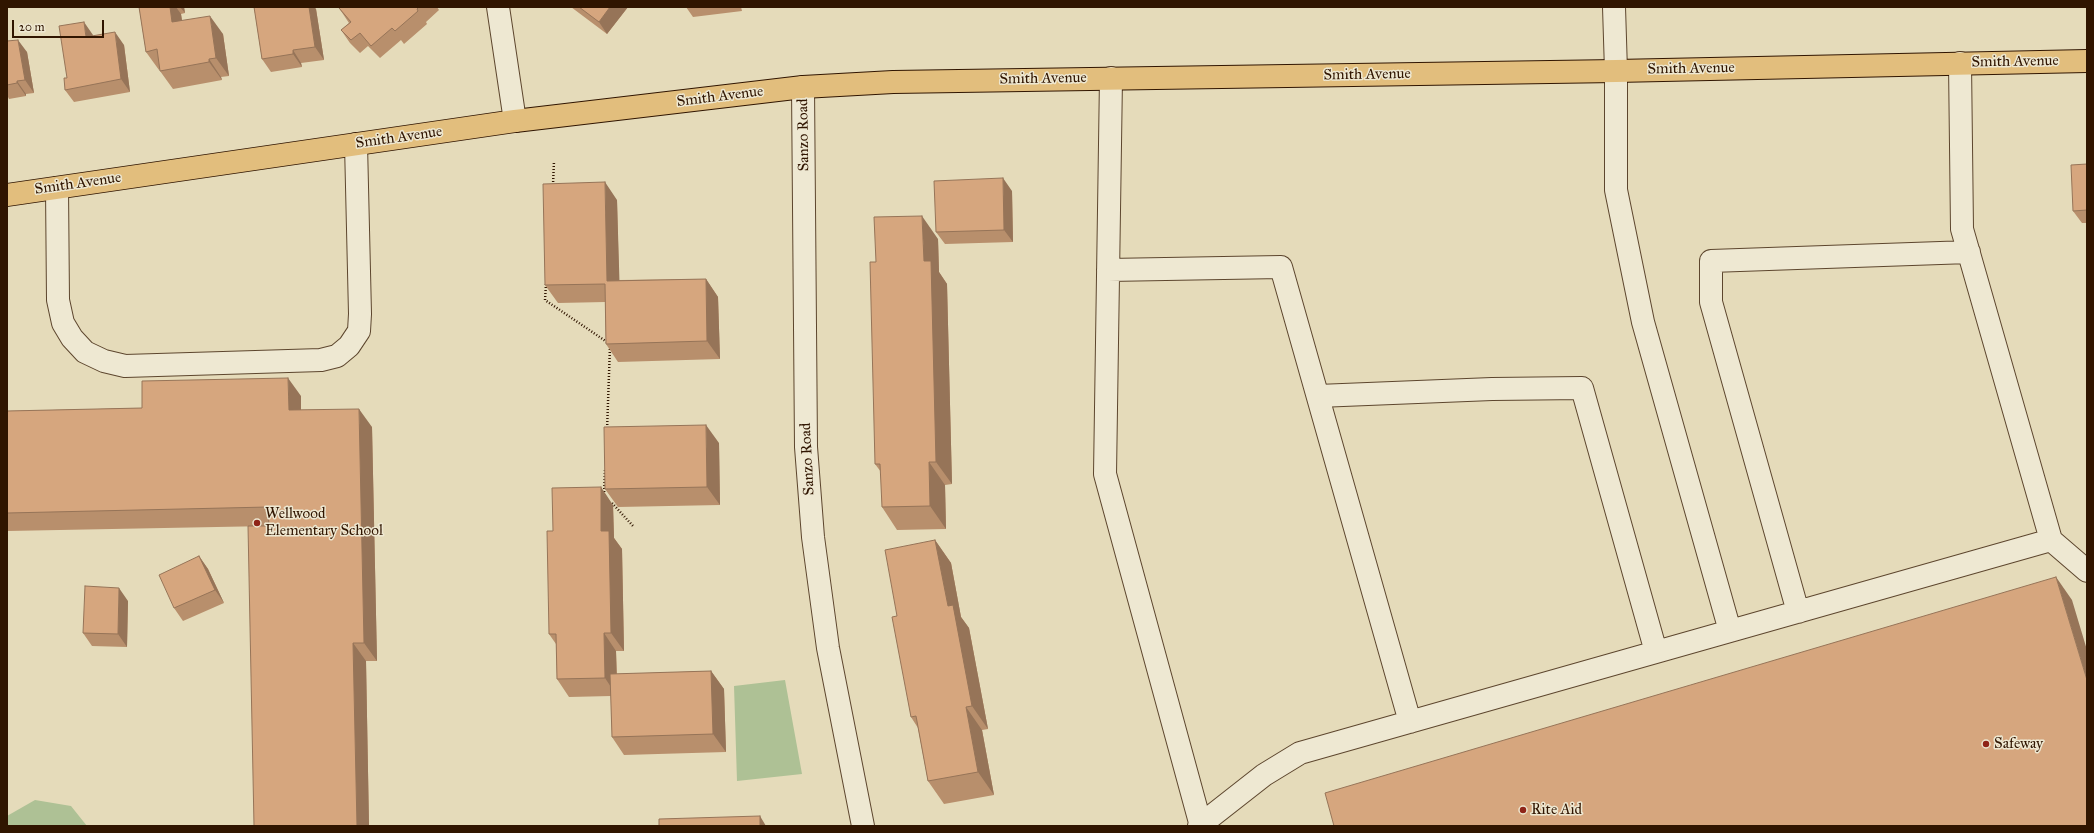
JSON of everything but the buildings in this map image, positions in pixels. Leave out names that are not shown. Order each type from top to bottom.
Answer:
[{"type":"main road","name":"Smith Avenue","points":[[7,195],[515,121],[803,87],[893,82],[1616,71],[2087,60]]},
{"type":"street","points":[[498,7],[515,121]]},
{"type":"street","points":[[1614,7],[1616,71],[1616,190],[1642,322],[1730,631]]},
{"type":"street","points":[[1960,64],[1962,229],[2051,540],[2087,571]]},
{"type":"street","points":[[1111,78],[1105,474],[1200,826],[1264,775],[1300,753],[2051,540]]},
{"type":"street","name":"Sanzo Road","points":[[803,87],[806,447],[814,537],[828,648],[863,826]]},
{"type":"street","points":[[56,188],[58,300],[63,323],[72,338],[85,352],[104,361],[126,366],[321,360],[337,356],[349,346],[358,330],[360,314],[356,144]]},
{"type":"street","points":[[1798,612],[1711,302],[1712,261],[1969,252]]},
{"type":"street","points":[[1108,270],[1282,267],[1410,722]]},
{"type":"street","points":[[1318,396],[1492,389],[1582,388],[1656,652]]},
{"type":"path","points":[[552,192],[554,162]]},
{"type":"path","points":[[547,277],[545,300],[610,344],[606,439]]},
{"type":"path","points":[[605,463],[604,495],[633,526]]},
{"type":"green space","points":[[785,680],[802,774],[737,781],[734,686]]},
{"type":"green space","points":[[35,800],[71,806],[87,826],[7,826],[7,816]]},
{"type":"place","name":"Wellwood Elementary School","points":[[257,523]]},
{"type":"place","name":"Safeway","points":[[1986,744]]},
{"type":"place","name":"Rite Aid","points":[[1523,810]]}]
